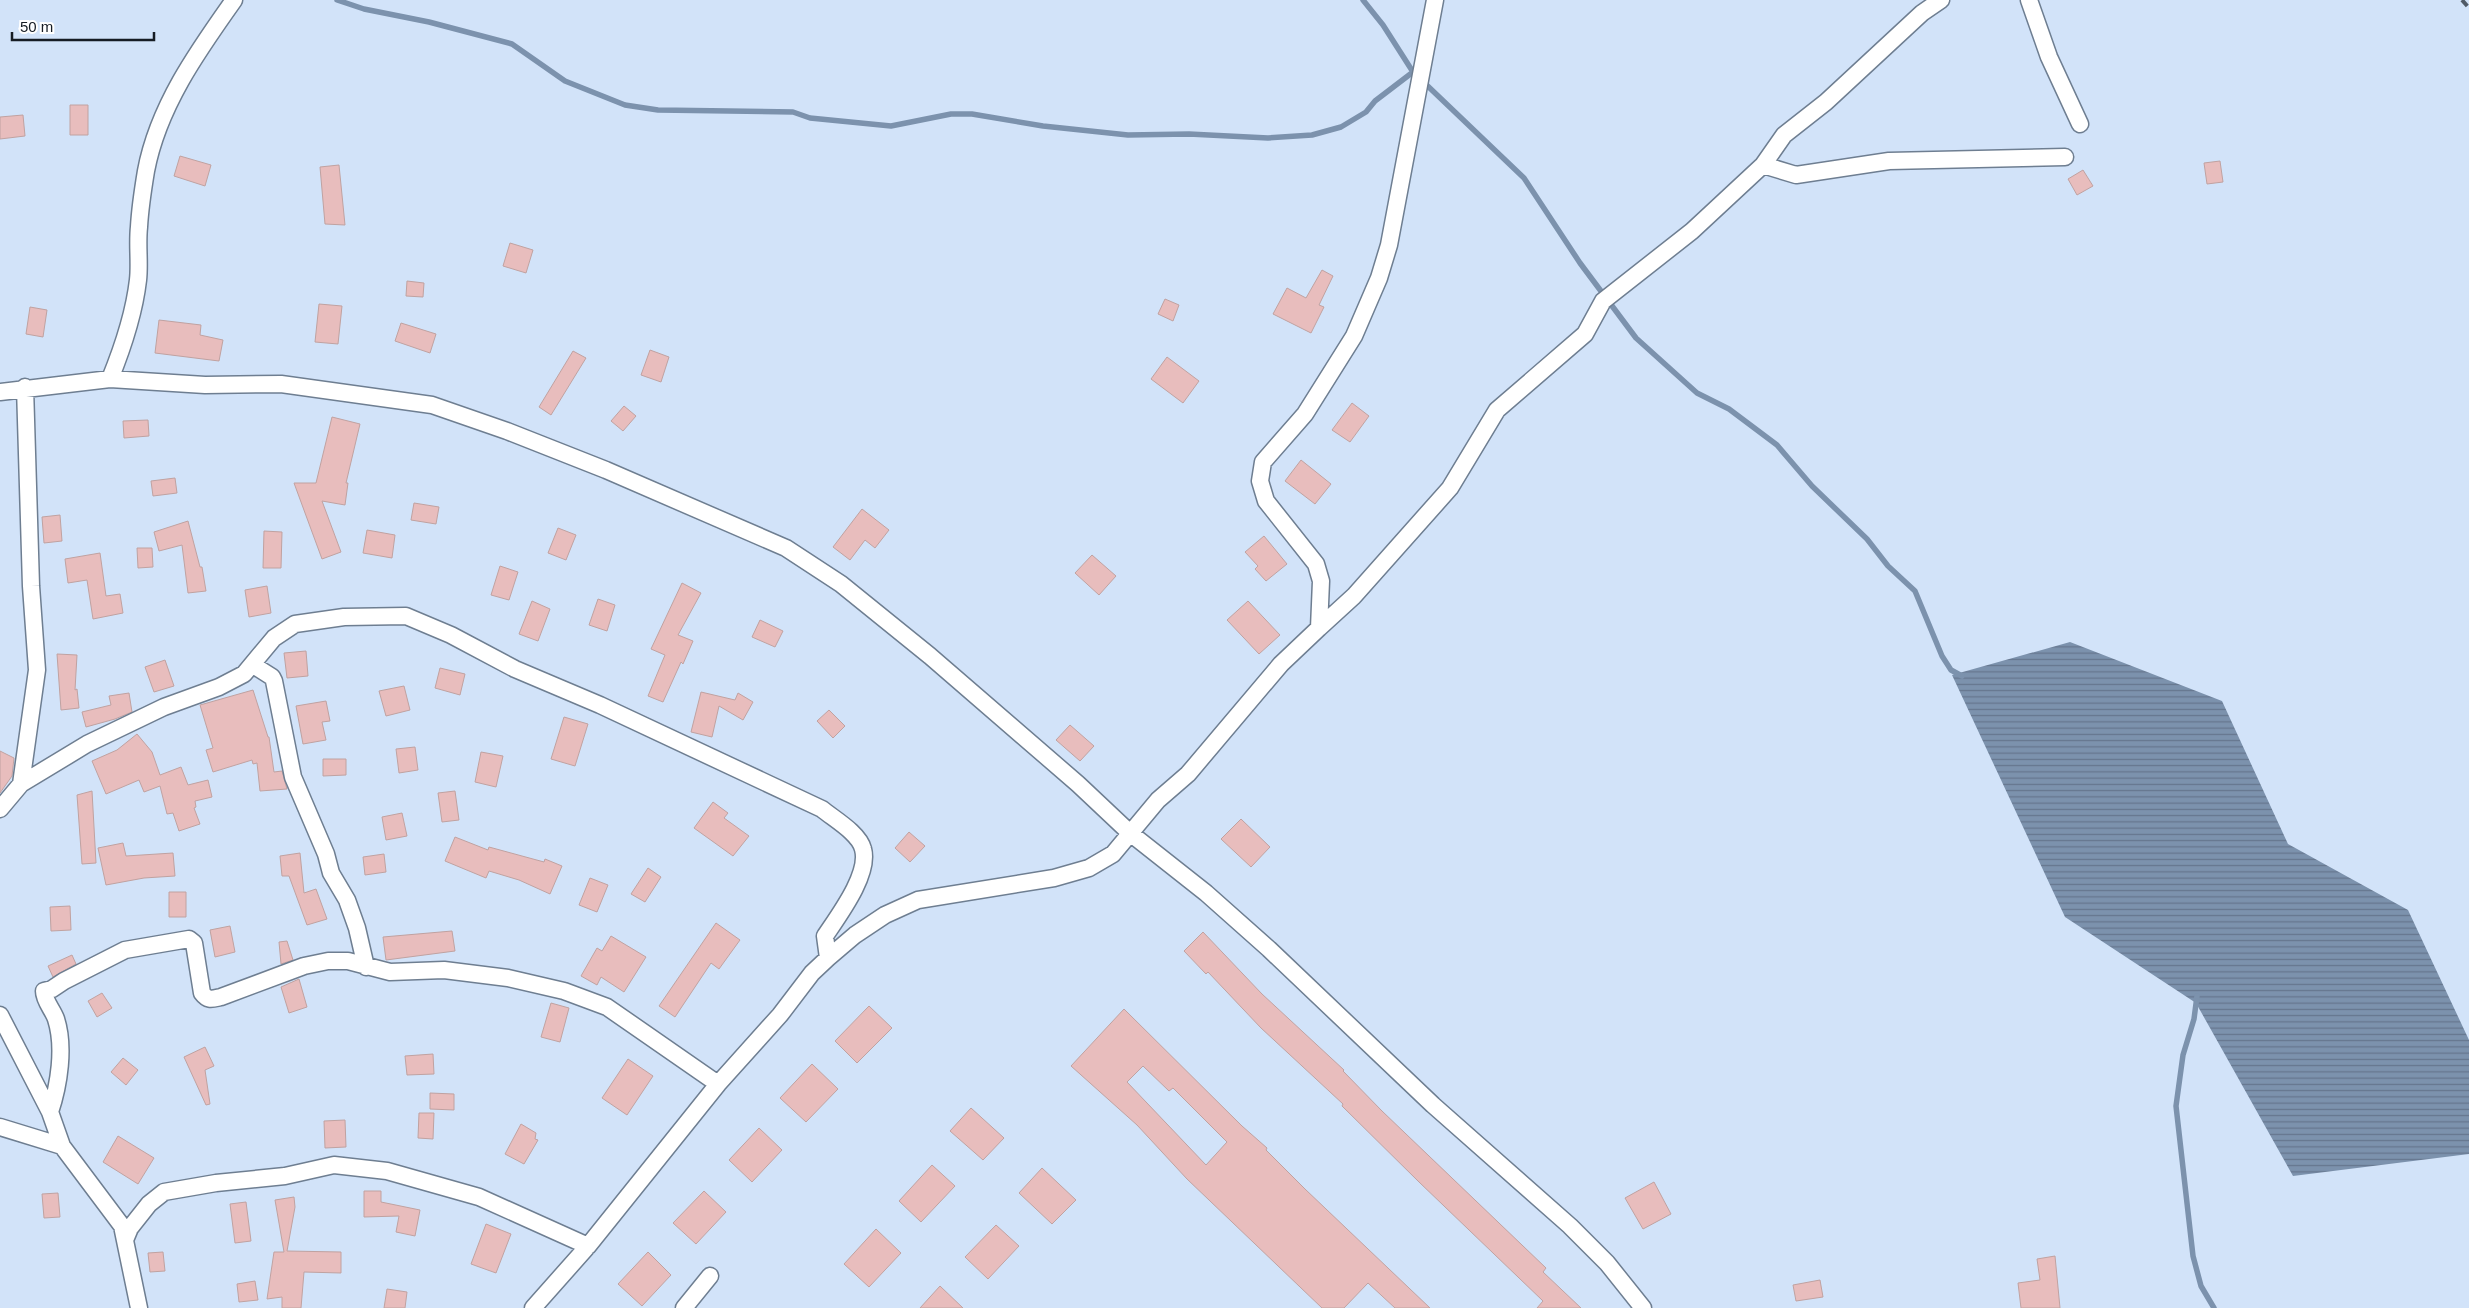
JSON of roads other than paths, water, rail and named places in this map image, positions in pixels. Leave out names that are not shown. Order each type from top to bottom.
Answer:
[{"type":"street","points":[[110,379],[124,345],[132,314],[138,279],[138,228],[146,170],[159,124],[183,76],[234,0]]},
{"type":"street","points":[[1319,628],[1321,581],[1316,564],[1266,501],[1260,481],[1263,462],[1304,414],[1354,336],[1379,278],[1389,245],[1434,0]]},
{"type":"street","points":[[533,1308],[588,1246],[718,1084],[780,1015],[812,973],[855,935],[885,915],[918,900],[1054,878],[1089,868],[1112,854],[1158,800],[1188,774],[1281,664],[1354,596],[1450,488],[1497,410],[1584,334],[1603,301],[1692,231],[1764,165],[1784,135],[1826,102],[1922,13],[1940,0]]},
{"type":"street","points":[[2029,0],[2049,57],[2080,124]]},
{"type":"street","points":[[1764,165],[1796,174],[1889,161],[2065,157]]},
{"type":"street","points":[[0,392],[24,387],[110,379],[205,384],[281,384],[432,405],[507,431],[724,520],[786,548],[840,584],[930,656],[1078,784],[1130,833],[1206,893],[1269,949],[1433,1105],[1570,1226],[1607,1263],[1643,1308]]},
{"type":"street","points":[[22,784],[36,670],[24,387]]},
{"type":"street","points":[[0,809],[22,784],[87,744],[164,707],[220,687],[244,674],[274,638],[294,624],[344,617],[406,616],[451,635],[515,669],[608,709],[822,809],[854,835],[863,848],[863,870],[839,916],[825,936],[828,958]]},
{"type":"street","points":[[253,665],[272,677],[274,681],[293,776],[326,854],[331,873],[347,900],[357,928],[366,967]]},
{"type":"street","points":[[50,1112],[54,1098],[60,1035],[55,1018],[44,996],[44,991],[52,989],[125,950],[192,940],[202,993],[206,998],[211,999],[304,966],[348,961],[390,972],[444,970],[508,978],[564,991],[607,1007],[718,1084]]},
{"type":"street","points":[[0,1015],[50,1112],[62,1146],[122,1226],[139,1308]]},
{"type":"street","points":[[0,1127],[62,1146]]},
{"type":"street","points":[[125,1240],[130,1228],[149,1204],[164,1192],[216,1183],[285,1176],[334,1164],[388,1171],[479,1198],[588,1246]]},
{"type":"street","points":[[684,1308],[710,1276]]},
{"type":"water","points":[[2070,642],[2222,701],[2288,844],[2408,910],[2469,1040],[2469,1154],[2293,1176],[2196,1003],[2065,917],[1952,675]]},
{"type":"waterway","points":[[337,0],[364,9],[429,22],[512,44],[565,81],[625,105],[658,110],[793,112],[810,118],[891,126],[951,114],[972,114],[1043,126],[1128,135],[1189,134],[1268,138],[1312,135],[1341,127],[1366,112],[1375,101],[1413,72]]},
{"type":"waterway","points":[[1363,0],[1383,25],[1413,72],[1524,178],[1580,263],[1636,338],[1697,393],[1729,409],[1777,445],[1812,486],[1867,539],[1888,566],[1915,591],[1942,656],[1951,670],[1962,676]]},
{"type":"waterway","points":[[2197,996],[2194,1019],[2183,1055],[2176,1106],[2193,1256],[2201,1286],[2214,1308]]},
{"type":"railway","points":[[2462,0],[2469,8]]}]
